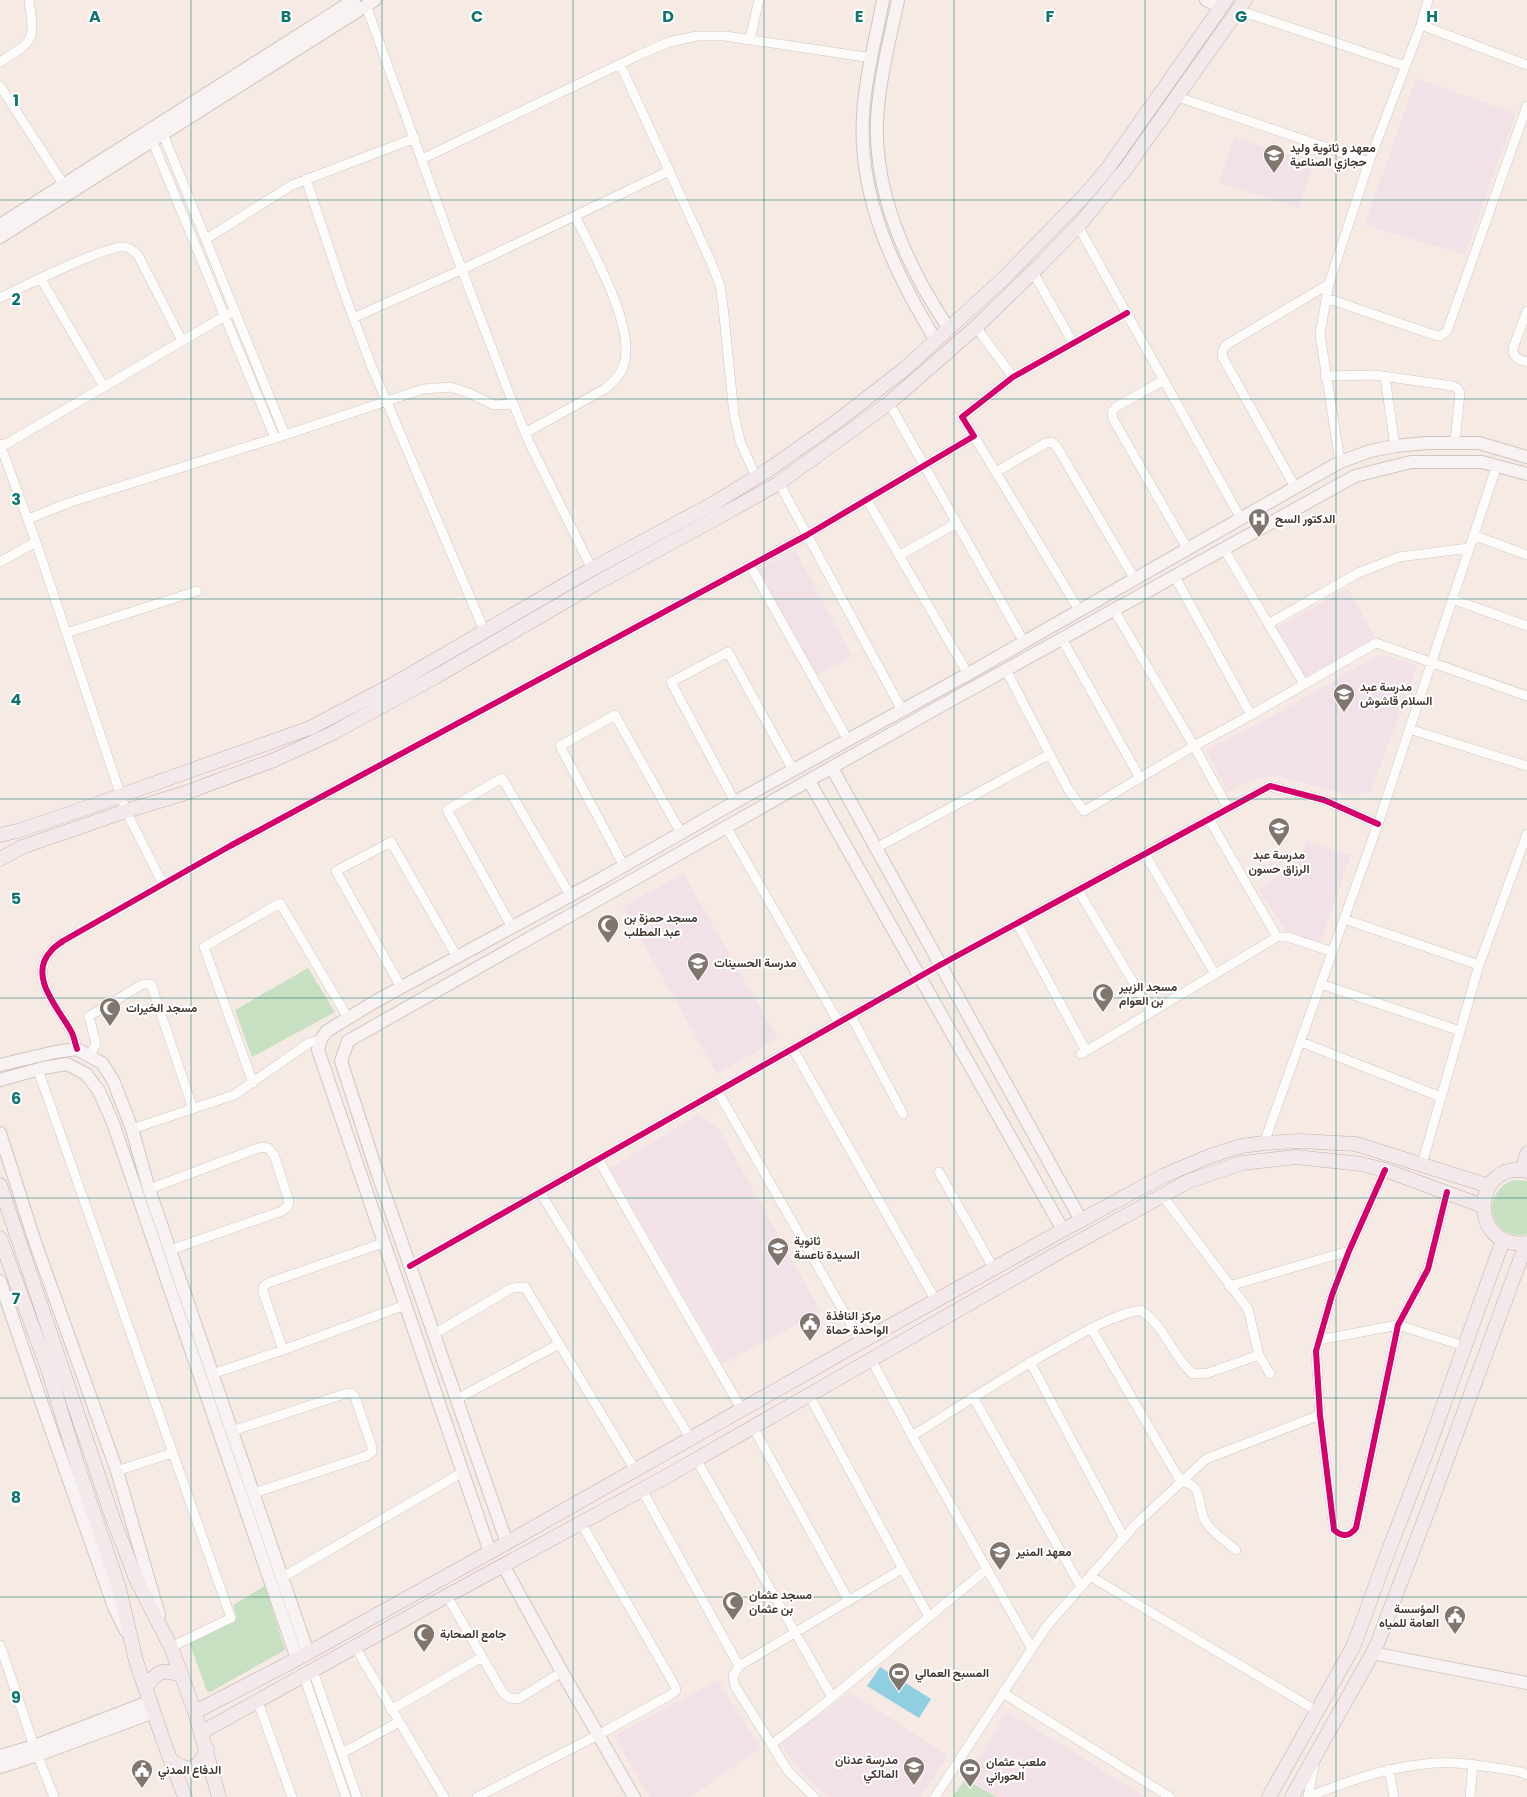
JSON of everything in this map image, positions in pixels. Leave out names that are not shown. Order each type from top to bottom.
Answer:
[{"type":"main road","points":[[883,0],[863,117],[864,150],[871,200],[884,240],[901,278],[936,340]]},
{"type":"main road","points":[[898,0],[880,93],[877,121],[881,173],[885,196],[914,272],[930,302],[949,329]]},
{"type":"main road","points":[[0,835],[18,831],[310,728],[362,701],[484,630],[756,478],[836,422],[902,371],[1003,280],[1085,195],[1108,168],[1223,3],[1206,0]]},
{"type":"main road","points":[[0,237],[365,2]]},
{"type":"main road","points":[[0,225],[365,2]]},
{"type":"main road","points":[[0,859],[22,847],[191,791],[274,760],[331,734],[778,483],[889,403],[976,328],[1078,226],[1125,170],[1241,5]]},
{"type":"main road","points":[[490,1552],[318,1050],[321,1039],[327,1031],[401,987],[624,866],[735,802],[968,674],[1240,517],[1340,462],[1370,451],[1395,446],[1455,442],[1479,443],[1527,456]]},
{"type":"main road","points":[[507,1543],[375,1166],[341,1061],[348,1042],[1006,670],[1354,476],[1411,462],[1482,462],[1527,474]]},
{"type":"main road","points":[[832,768],[940,965],[1087,1217],[1101,1230]]},
{"type":"main road","points":[[809,781],[1063,1230]]},
{"type":"main road","points":[[0,1065],[55,1052],[77,1049],[102,1063],[113,1080],[132,1129],[149,1189],[283,1577],[302,1656]]},
{"type":"main road","points":[[0,1080],[68,1064],[86,1074],[99,1091],[113,1123],[302,1656]]},
{"type":"main road","points":[[0,1133],[35,1242],[116,1471],[168,1641],[202,1732],[219,1797]]},
{"type":"main road","points":[[195,1712],[302,1656],[507,1543],[1063,1230],[1163,1176],[1210,1156],[1241,1146],[1264,1143],[1299,1141],[1356,1144],[1489,1186]]},
{"type":"main road","points":[[1292,1797],[1374,1650],[1428,1513],[1526,1243],[1515,1244],[1503,1240],[1493,1232],[1486,1222],[1483,1206],[1486,1192],[1489,1186],[1502,1174],[1524,1170],[1527,1154]]},
{"type":"main road","points":[[202,1732],[642,1490],[1056,1254],[1189,1181],[1242,1163],[1296,1157],[1362,1164],[1385,1170],[1483,1206]]},
{"type":"main road","points":[[0,1185],[114,1519],[137,1580],[168,1641]]},
{"type":"main road","points":[[0,1238],[48,1369],[78,1467],[119,1588],[136,1661],[185,1797]]},
{"type":"main road","points":[[1048,1239],[1056,1254]]},
{"type":"main road","points":[[1269,1797],[1354,1645],[1427,1451],[1503,1240]]},
{"type":"main road","points":[[0,1280],[114,1607],[133,1646]]},
{"type":"main road","points":[[718,1424],[729,1440]]},
{"type":"main road","points":[[528,1530],[539,1546]]},
{"type":"main road","points":[[503,1565],[634,1797]]},
{"type":"main road","points":[[409,1597],[419,1611]]},
{"type":"main road","points":[[1374,1650],[1527,1677]]},
{"type":"main road","points":[[1374,1650],[1527,1684]]},
{"type":"main road","points":[[150,1700],[151,1678],[160,1672],[172,1672],[182,1676]]},
{"type":"main road","points":[[0,1768],[36,1750],[150,1700]]},
{"type":"main road","points":[[171,1760],[182,1769],[193,1768],[200,1762],[207,1749]]},
{"type":"main road","points":[[0,1756],[36,1750]]},
{"type":"street","points":[[0,62],[20,49],[32,35],[33,27],[28,0]]},
{"type":"street","points":[[750,39],[760,0]]},
{"type":"street","points":[[1340,462],[1325,376],[1320,334],[1326,298],[1369,162],[1421,25],[1428,0]]},
{"type":"street","points":[[365,2],[461,270],[513,404],[552,491],[592,569]]},
{"type":"street","points":[[1241,5],[1405,66]]},
{"type":"street","points":[[1421,25],[1527,65]]},
{"type":"street","points":[[422,159],[669,42],[697,36],[725,36],[872,58]]},
{"type":"street","points":[[620,64],[712,262],[720,285],[734,414],[740,442],[756,478]]},
{"type":"street","points":[[0,86],[64,185]]},
{"type":"street","points":[[1178,97],[1369,162]]},
{"type":"street","points":[[1326,298],[1434,335],[1440,336],[1447,331],[1527,106]]},
{"type":"street","points":[[158,137],[206,239],[285,435]]},
{"type":"street","points":[[158,137],[225,316],[275,438]]},
{"type":"street","points":[[206,239],[282,190],[306,179],[415,138]]},
{"type":"street","points":[[353,318],[461,270],[669,171]]},
{"type":"street","points":[[306,179],[353,318],[385,401],[484,630]]},
{"type":"street","points":[[525,433],[605,389],[615,380],[624,366],[627,349],[621,317],[575,216]]},
{"type":"street","points":[[1078,226],[1240,517]]},
{"type":"street","points":[[0,298],[104,251],[125,247],[132,250],[141,260],[182,341]]},
{"type":"street","points":[[1033,272],[1073,343]]},
{"type":"street","points":[[41,279],[104,387]]},
{"type":"street","points":[[1294,487],[1222,356],[1223,350],[1226,344],[1329,284]]},
{"type":"street","points":[[163,884],[126,811],[120,795],[36,542],[1,446],[234,310]]},
{"type":"street","points":[[1527,311],[1513,348],[1513,354],[1518,359],[1527,362]]},
{"type":"street","points":[[1079,610],[962,417],[1013,377],[1127,313]]},
{"type":"street","points":[[976,328],[1013,377]]},
{"type":"street","points":[[1325,376],[1375,375],[1453,386],[1460,393],[1455,442]]},
{"type":"street","points":[[1385,377],[1395,446]]},
{"type":"street","points":[[1164,380],[1116,407],[1112,412],[1113,419],[1187,548]]},
{"type":"street","points":[[28,519],[68,503],[285,435],[423,389],[442,386],[461,390],[494,405],[513,404]]},
{"type":"street","points":[[889,403],[1024,642]]},
{"type":"street","points":[[77,1049],[72,1032],[53,1004],[43,982],[44,964],[50,952],[63,941],[239,841],[807,535],[974,436]]},
{"type":"street","points":[[996,472],[1046,443],[1052,442],[1057,446],[1134,578]]},
{"type":"street","points":[[1264,1143],[1378,824],[1497,465]]},
{"type":"street","points":[[778,483],[902,710]]},
{"type":"street","points":[[867,500],[968,674]]},
{"type":"street","points":[[900,555],[957,523]]},
{"type":"street","points":[[1473,535],[1527,556]]},
{"type":"street","points":[[0,562],[36,542]]},
{"type":"street","points":[[1268,624],[1358,573],[1399,557],[1469,548]]},
{"type":"street","points":[[1224,549],[1304,684]]},
{"type":"street","points":[[751,566],[848,740]]},
{"type":"street","points":[[1174,576],[1251,715]]},
{"type":"street","points":[[66,633],[197,591]]},
{"type":"street","points":[[1452,599],[1527,626]]},
{"type":"street","points":[[1114,610],[1228,808]]},
{"type":"street","points":[[1062,639],[1140,778]]},
{"type":"street","points":[[1006,670],[1068,789],[1084,811],[1376,643],[1527,696]]},
{"type":"street","points":[[735,802],[671,682],[728,652],[793,770]]},
{"type":"street","points":[[624,866],[560,746],[615,715],[681,833]]},
{"type":"street","points":[[1409,729],[1527,766]]},
{"type":"street","points":[[876,848],[1050,754]]},
{"type":"street","points":[[512,927],[447,810],[502,778],[570,895]]},
{"type":"street","points":[[410,1266],[940,965],[1270,786],[1324,800],[1378,824]]},
{"type":"street","points":[[1209,819],[1277,937]]},
{"type":"street","points":[[727,828],[839,1023]]},
{"type":"street","points":[[1422,1164],[1479,965],[1527,834]]},
{"type":"street","points":[[401,987],[336,871],[391,842],[457,957]]},
{"type":"street","points":[[1145,854],[1215,974]]},
{"type":"street","points":[[1078,890],[1150,1012]]},
{"type":"street","points":[[253,1082],[204,947],[280,903],[348,1018]]},
{"type":"street","points":[[1344,920],[1479,965]]},
{"type":"street","points":[[1017,923],[1083,1052],[1277,937],[1288,937],[1333,952]]},
{"type":"street","points":[[89,1056],[96,1044],[89,1016],[142,984],[151,984],[193,1109]]},
{"type":"street","points":[[1321,984],[1460,1031]]},
{"type":"street","points":[[851,1016],[903,1114]]},
{"type":"street","points":[[132,1129],[234,1095],[309,1043],[321,1039]]},
{"type":"street","points":[[1300,1042],[1441,1097]]},
{"type":"street","points":[[793,1049],[936,1301]]},
{"type":"street","points":[[38,1070],[231,1618],[168,1641]]},
{"type":"street","points":[[718,1092],[861,1342]]},
{"type":"street","points":[[149,1189],[261,1147],[268,1148],[274,1155],[289,1201],[288,1206],[282,1211],[170,1250]]},
{"type":"street","points":[[598,1160],[742,1410]]},
{"type":"street","points":[[1385,1170],[1349,1251],[1332,1295],[1319,1340],[1316,1359],[1320,1415],[1334,1530],[1339,1534],[1346,1536],[1356,1528],[1398,1325],[1428,1269],[1447,1192]]},
{"type":"street","points":[[938,1172],[994,1270]]},
{"type":"street","points":[[540,1192],[691,1439]]},
{"type":"street","points":[[1162,1195],[1248,1309],[1259,1355],[1270,1374]]},
{"type":"street","points":[[283,1350],[263,1287],[268,1283],[383,1243]]},
{"type":"street","points":[[1229,1286],[1349,1251]]},
{"type":"street","points":[[434,1334],[512,1288],[525,1287],[635,1470]]},
{"type":"street","points":[[212,1374],[405,1305]]},
{"type":"street","points":[[912,1436],[1030,1362],[1091,1328],[1128,1312],[1140,1310],[1149,1316],[1184,1367],[1193,1374],[1208,1373],[1259,1355]]},
{"type":"street","points":[[1319,1340],[1398,1325],[1464,1346]]},
{"type":"street","points":[[1091,1328],[1181,1482]]},
{"type":"street","points":[[457,1400],[559,1344]]},
{"type":"street","points":[[871,1359],[912,1436],[1032,1649]]},
{"type":"street","points":[[1030,1362],[1124,1538]]},
{"type":"street","points":[[232,1431],[344,1394],[351,1393],[355,1397],[372,1452],[366,1456],[254,1492]]},
{"type":"street","points":[[809,1395],[929,1617]]},
{"type":"street","points":[[973,1397],[1081,1587]]},
{"type":"street","points":[[935,1797],[1046,1627],[1135,1525],[1206,1459],[1320,1415]]},
{"type":"street","points":[[753,1427],[849,1601]]},
{"type":"street","points":[[116,1471],[172,1453]]},
{"type":"street","points":[[696,1459],[832,1697]]},
{"type":"street","points":[[283,1577],[463,1472]]},
{"type":"street","points":[[1181,1482],[1190,1483],[1195,1486],[1198,1492],[1200,1507],[1207,1524],[1236,1550]]},
{"type":"street","points":[[642,1490],[739,1666]]},
{"type":"street","points":[[477,1797],[598,1735],[676,1690],[581,1523]]},
{"type":"street","points":[[814,1797],[788,1770],[735,1686],[732,1676],[739,1666],[902,1568]]},
{"type":"street","points":[[772,1744],[987,1569]]},
{"type":"street","points":[[1090,1576],[1317,1711]]},
{"type":"street","points":[[447,1596],[503,1693],[510,1698],[518,1699],[562,1672]]},
{"type":"street","points":[[0,1645],[54,1797]]},
{"type":"street","points":[[355,1648],[444,1797]]},
{"type":"street","points":[[391,1710],[482,1657]]},
{"type":"street","points":[[308,1674],[342,1753],[357,1797]]},
{"type":"street","points":[[308,1674],[346,1797]]},
{"type":"street","points":[[1003,1693],[1170,1797]]},
{"type":"street","points":[[258,1702],[292,1797]]},
{"type":"street","points":[[342,1753],[399,1722]]},
{"type":"street","points":[[1308,1797],[1315,1757]]},
{"type":"street","points":[[1308,1797],[1349,1781],[1389,1769],[1427,1763],[1472,1764],[1521,1772],[1527,1775]]},
{"type":"street","points":[[1470,1797],[1472,1764]]},
{"type":"street","points":[[1389,1769],[1394,1797]]},
{"type":"shaded area","points":[[1416,78],[1516,114],[1465,255],[1365,225]]},
{"type":"shaded area","points":[[1234,137],[1314,162],[1299,208],[1219,183]]},
{"type":"shaded area","points":[[795,550],[852,656],[816,676],[759,569]]},
{"type":"shaded area","points":[[1348,588],[1375,638],[1305,677],[1277,627]]},
{"type":"shaded area","points":[[1386,656],[1417,665],[1371,792],[1351,795],[1279,776],[1271,776],[1253,779],[1228,792],[1206,750],[1274,715],[1375,657]]},
{"type":"shaded area","points":[[1307,842],[1351,855],[1320,944],[1289,935],[1258,889],[1293,866]]},
{"type":"shaded area","points":[[683,873],[778,1039],[717,1074],[623,907]]},
{"type":"shaded area","points":[[698,1115],[718,1127],[821,1312],[723,1364],[610,1168]]},
{"type":"shaded area","points":[[718,1680],[761,1748],[690,1797],[650,1797],[614,1736]]},
{"type":"shaded area","points":[[850,1692],[948,1756],[921,1797],[829,1797],[805,1777],[788,1755],[782,1744]]},
{"type":"shaded area","points":[[1007,1712],[1145,1797],[996,1797],[965,1779]]},
{"type":"green space","points":[[308,968],[335,1012],[252,1057],[235,1010]]},
{"type":"green space","points":[[1513,1180],[1527,1181],[1527,1234],[1515,1235],[1505,1232],[1493,1216],[1492,1206],[1495,1196],[1502,1187]]},
{"type":"green space","points":[[265,1586],[285,1650],[210,1692],[207,1691],[189,1642],[237,1618],[233,1605]]},
{"type":"green space","name":"ملعب عثمان الحوراني","points":[[965,1779],[996,1797],[953,1797]]},
{"type":"water","name":"المسبح العمالي","points":[[880,1667],[931,1699],[919,1718],[867,1686]]},
{"type":"cycle path","points":[[77,1049],[72,1033],[48,992],[42,971],[44,961],[52,950],[63,941],[230,846],[807,535],[974,436],[962,417],[1013,377],[1127,313]]},
{"type":"cycle path","points":[[410,1266],[940,965],[1270,786],[1324,800],[1378,824]]},
{"type":"cycle path","points":[[1385,1170],[1349,1251],[1332,1295],[1316,1351],[1320,1415],[1334,1530],[1343,1535],[1351,1533],[1356,1528],[1398,1325],[1428,1269],[1447,1192]]},
{"type":"place","name":"معهد و ثانوية وليد حجازي الصناعية","points":[[1274,174]]},
{"type":"place","name":"الدكتور السح","points":[[1259,538]]},
{"type":"place","name":"مدرسة عبد السلام قاشوش","points":[[1344,713]]},
{"type":"place","name":"مدرسة عبد الرزاق حسون","points":[[1279,847]]},
{"type":"place","name":"مسجد حمزة بن عبد المطلب","points":[[608,944]]},
{"type":"place","name":"مدرسة الحسينات","points":[[698,982]]},
{"type":"place","name":"مسجد الزبير بن العوام","points":[[1103,1013]]},
{"type":"place","name":"مسجد الخيرات","points":[[110,1027]]},
{"type":"place","name":"ثانوية السيدة ناعسة","points":[[778,1267]]},
{"type":"place","name":"مركز النافذة الواحدة حماة","points":[[810,1342]]},
{"type":"place","name":"معهد المنير","points":[[1000,1571]]},
{"type":"place","name":"مسجد عثمان بن عثمان","points":[[733,1621]]},
{"type":"place","name":"المؤسسة العامة للمياه","points":[[1455,1635]]},
{"type":"place","name":"جامع الصحابة","points":[[424,1653]]},
{"type":"place","name":"المسبح العمالي","points":[[899,1692]]},
{"type":"place","name":"مدرسة عدنان المالكي","points":[[914,1786]]},
{"type":"place","name":"ملعب عثمان الحوراني","points":[[970,1788]]},
{"type":"place","name":"الدفاع المدني","points":[[142,1789]]}]
